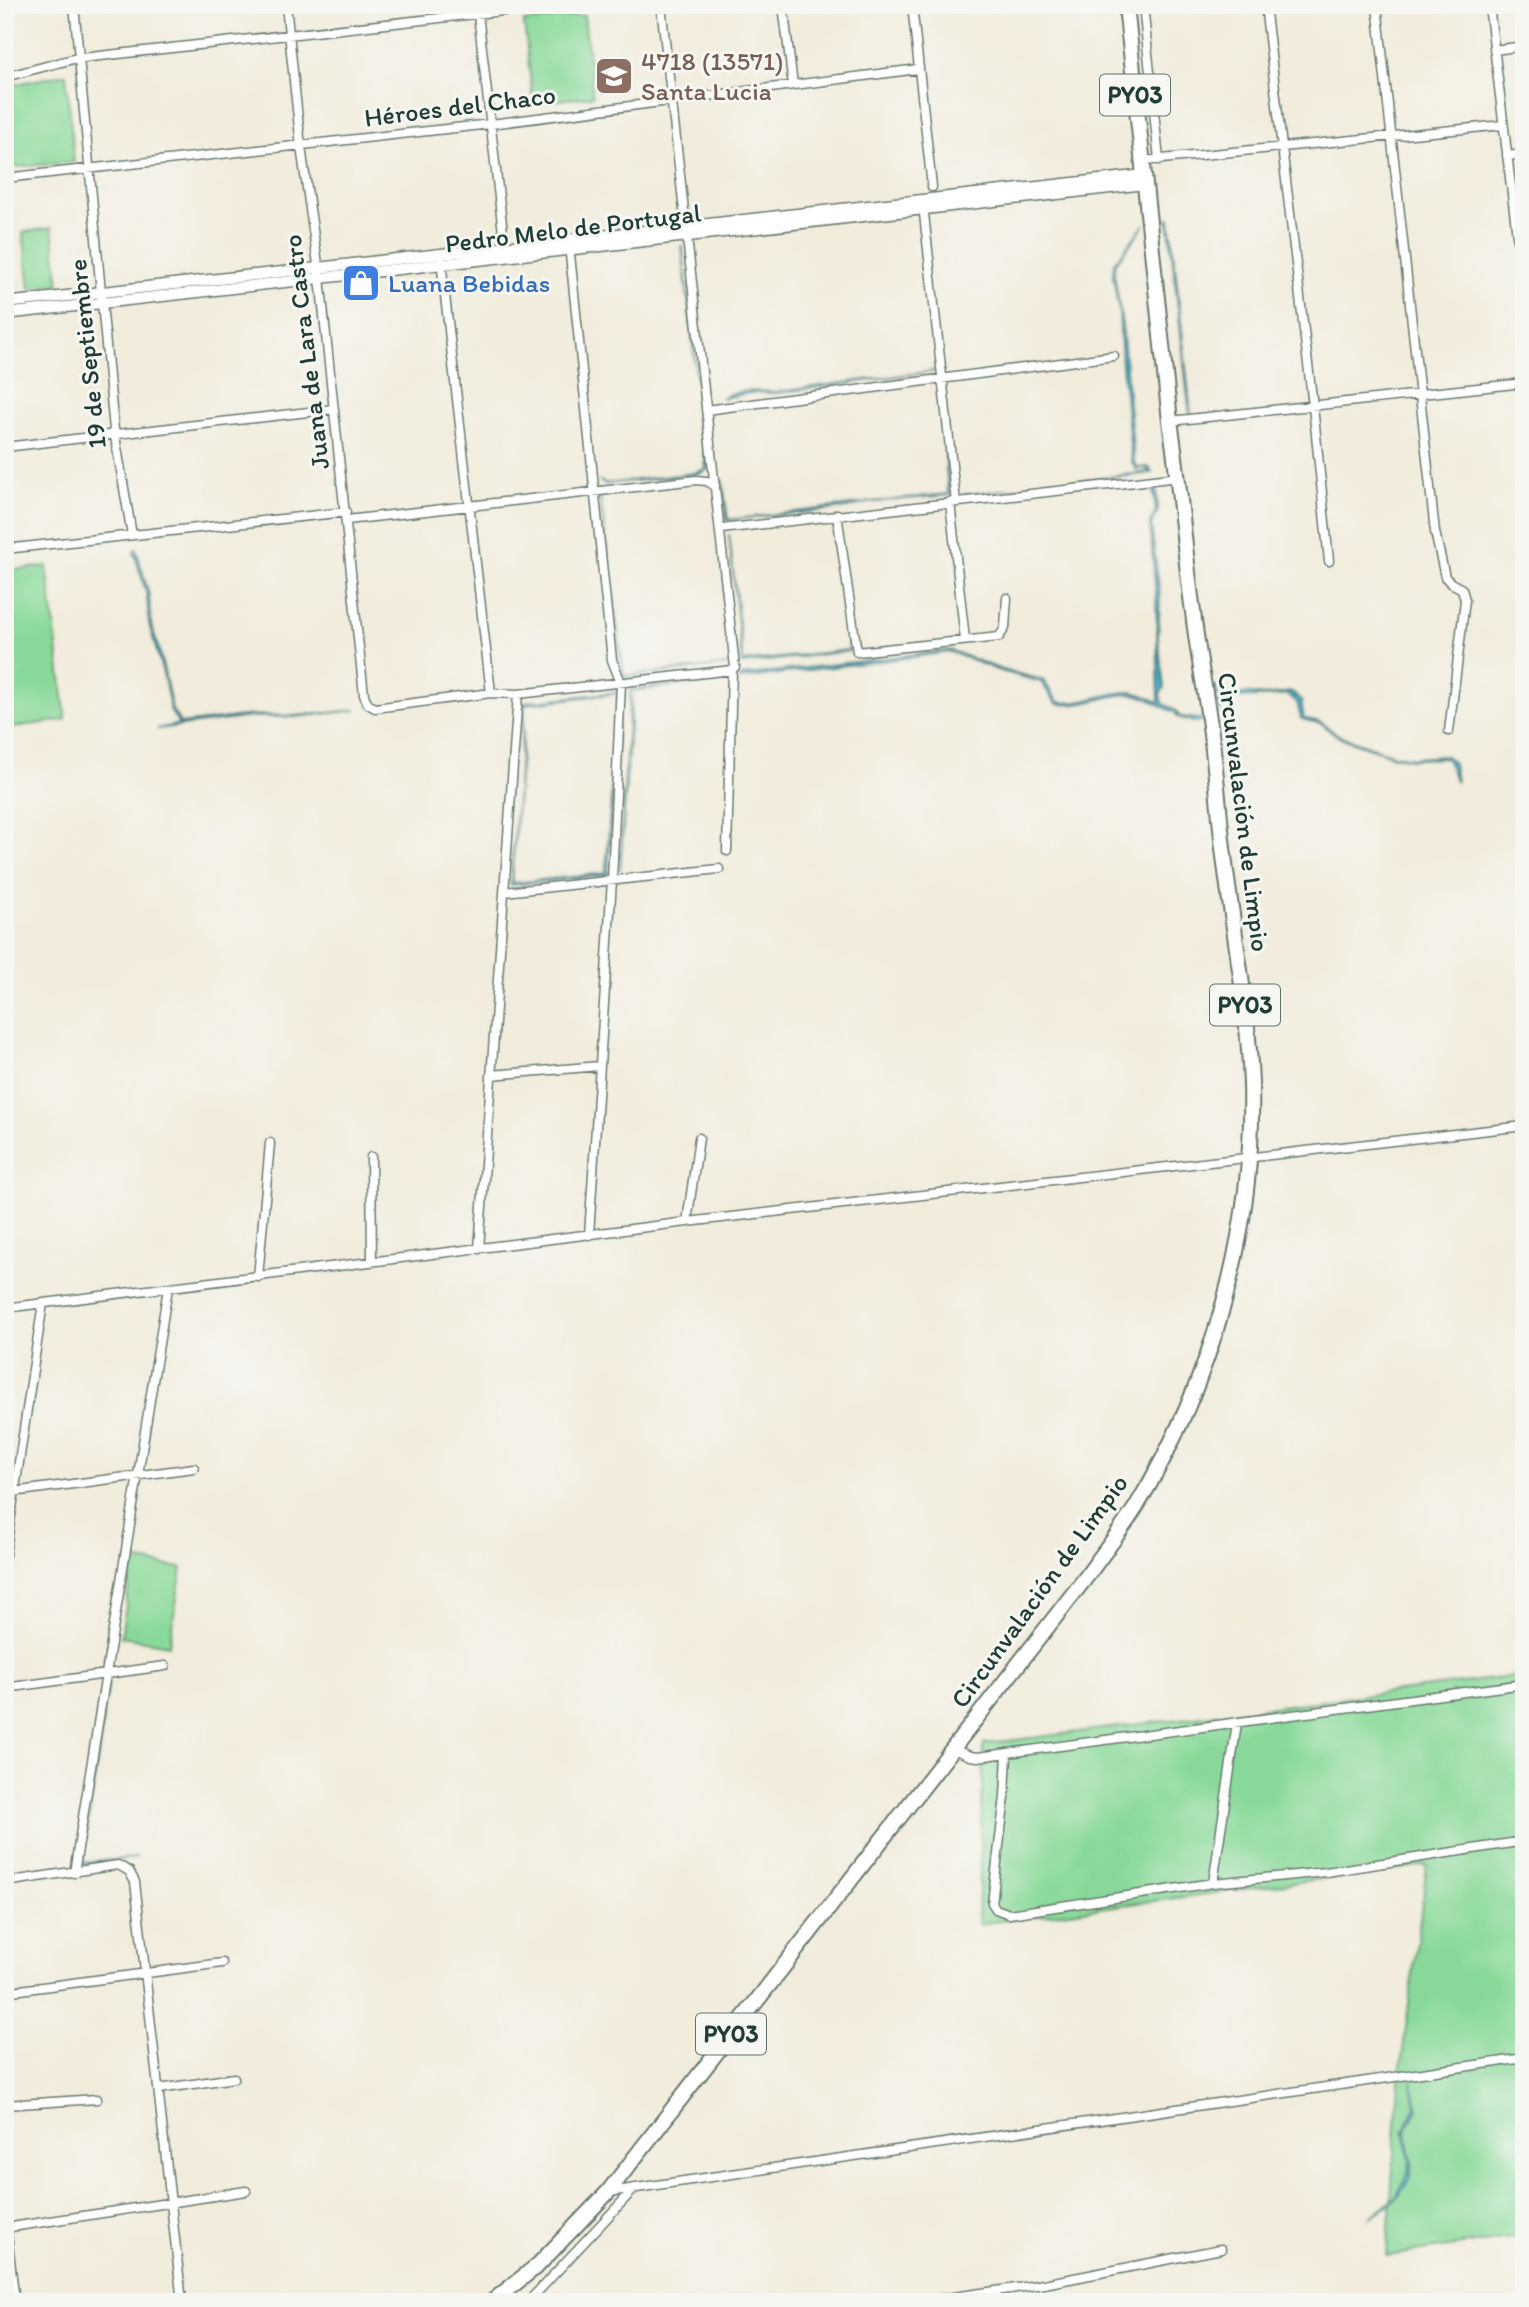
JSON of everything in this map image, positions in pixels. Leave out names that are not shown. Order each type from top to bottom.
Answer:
[{"type":"highway","name":"Circunvalación de Limpio","points":[[492,2302],[538,2265],[608,2192],[1087,1576],[1135,1508],[1184,1416],[1216,1337],[1240,1233],[1248,1157],[1251,1086],[1245,1005],[1223,851],[1170,421],[1126,5]]},
{"type":"street","name":"19 de Septiembre","points":[[74,5],[114,435],[132,536]]},
{"type":"street","name":"Juana de Lara Castro","points":[[286,5],[301,147],[319,273],[364,695],[368,704],[375,708],[385,708],[491,693]]},
{"type":"street","points":[[5,77],[79,59],[477,10],[556,5]]},
{"type":"street","points":[[661,5],[736,663],[732,670],[727,851]]},
{"type":"street","points":[[783,5],[793,85]]},
{"type":"street","points":[[912,5],[932,187]]},
{"type":"street","points":[[1143,5],[1160,160]]},
{"type":"street","points":[[1265,5],[1329,561]]},
{"type":"street","points":[[1377,5],[1429,485],[1445,577],[1461,589],[1465,600],[1449,731]]},
{"type":"street","points":[[1489,5],[1524,293]]},
{"type":"street","points":[[477,10],[505,252]]},
{"type":"street","points":[[1494,50],[1524,46]]},
{"type":"street","name":"Héroes del Chaco","points":[[5,178],[301,147],[918,69]]},
{"type":"street","points":[[1144,174],[1160,160],[1503,125]]},
{"type":"street","points":[[1507,156],[1524,154]]},
{"type":"street","name":"Pedro Melo de Portugal","points":[[5,314],[102,298],[923,204],[1144,174]]},
{"type":"street","points":[[923,204],[942,377],[965,640]]},
{"type":"street","points":[[569,244],[612,660],[621,683],[612,880],[589,1235]]},
{"type":"street","points":[[440,259],[491,693],[518,694],[732,670]]},
{"type":"street","name":"Pedro Melo de Portugal","points":[[5,303],[102,298]]},
{"type":"street","points":[[706,410],[1114,356]]},
{"type":"street","points":[[1170,421],[1524,383]]},
{"type":"street","points":[[5,447],[334,409]]},
{"type":"street","points":[[720,529],[1179,477]]},
{"type":"street","points":[[5,549],[470,506],[696,480],[707,481],[715,486]]},
{"type":"street","points":[[837,514],[857,652],[1001,635],[1005,628],[1007,598]]},
{"type":"street","points":[[479,1249],[518,694]]},
{"type":"street","points":[[505,892],[719,869]]},
{"type":"street","points":[[491,1075],[600,1066]]},
{"type":"street","points":[[5,1308],[687,1222],[1524,1126]]},
{"type":"street","points":[[687,1222],[699,1138]]},
{"type":"street","points":[[258,1276],[270,1143]]},
{"type":"street","points":[[372,1157],[372,1262]]},
{"type":"street","points":[[74,1873],[168,1288]]},
{"type":"street","points":[[5,1555],[43,1303]]},
{"type":"street","points":[[5,1493],[194,1468]]},
{"type":"street","points":[[5,1688],[165,1667]]},
{"type":"street","points":[[953,1749],[974,1757],[1007,1754],[1524,1684]]},
{"type":"street","points":[[1213,1883],[1237,1723]]},
{"type":"street","points":[[1007,1754],[1005,1797],[992,1903],[996,1909],[1009,1914],[1213,1883],[1326,1872],[1524,1841]]},
{"type":"street","points":[[5,1882],[118,1866],[129,1871],[135,1882],[182,2302]]},
{"type":"street","points":[[5,1992],[222,1963]]},
{"type":"street","points":[[608,2192],[1524,2058]]},
{"type":"street","points":[[159,2089],[234,2077]]},
{"type":"street","points":[[5,2105],[97,2099]]},
{"type":"street","points":[[528,2302],[635,2188]]},
{"type":"street","points":[[6,2228],[246,2190]]},
{"type":"street","points":[[5,2217],[15,2302]]},
{"type":"street","points":[[919,2302],[1044,2284],[1221,2249]]},
{"type":"green space","points":[[584,15],[593,96],[533,103],[524,22]]},
{"type":"green space","points":[[66,74],[74,162],[5,168],[5,86]]},
{"type":"green space","points":[[52,228],[59,285],[30,288],[23,232]]},
{"type":"green space","points":[[47,566],[66,720],[5,728],[5,571]]},
{"type":"green space","points":[[133,1560],[182,1568],[169,1645],[121,1637]]},
{"type":"green space","points":[[1524,1675],[1524,2236],[1387,2256],[1399,2081],[1427,1865],[978,1924],[984,1744]]},
{"type":"water","points":[[1170,218],[1191,415],[1190,415]]},
{"type":"water","points":[[1145,224],[1115,264],[1114,274],[1122,324],[1134,461],[1138,468],[1149,467],[1152,473],[961,495],[1149,472],[1146,468],[1136,469],[1132,463],[1119,311],[1113,276],[1114,263]]},
{"type":"water","points":[[682,244],[708,469],[699,474],[617,483],[706,469]]},
{"type":"water","points":[[935,371],[777,393],[756,392],[721,398],[741,392],[756,391],[777,392]]},
{"type":"water","points":[[944,436],[950,495],[891,500],[948,494]]},
{"type":"water","points":[[1156,488],[1158,510],[1151,524],[1160,597],[1158,636],[1164,688],[1160,694],[1161,699],[1181,717],[1208,720],[1193,722],[1177,717],[1175,712],[1147,698],[1129,694],[1083,703],[1056,703],[1041,682],[997,670],[951,652],[740,679],[739,676],[950,650],[999,669],[1043,680],[1058,702],[1077,702],[1132,692],[1159,702],[1156,595],[1150,524],[1156,511],[1153,489]]},
{"type":"water","points":[[600,498],[624,676],[729,665],[623,677]]},
{"type":"water","points":[[865,503],[847,508],[736,519],[783,514]]},
{"type":"water","points":[[833,522],[850,651],[742,664],[729,534],[743,662],[849,650]]},
{"type":"water","points":[[136,549],[149,595],[151,624],[172,710],[181,724],[251,715],[295,716],[357,710],[295,717],[252,717],[157,729],[179,724],[171,712],[149,624],[147,595],[134,552]]},
{"type":"water","points":[[726,679],[632,691],[620,870],[630,690]]},
{"type":"water","points":[[1216,685],[1233,697],[1246,693],[1264,696],[1291,692],[1301,700],[1304,719],[1321,723],[1340,736],[1394,755],[1413,758],[1446,756],[1453,762],[1456,783],[1447,758],[1413,759],[1394,756],[1339,737],[1322,724],[1301,719],[1297,702],[1287,694],[1266,697],[1230,698],[1219,689],[1217,691],[1222,706],[1219,712],[1219,701],[1214,690]]},
{"type":"water","points":[[619,692],[608,875],[511,885],[511,878],[513,883],[606,873],[618,693],[525,704],[516,820],[524,702]]},
{"type":"water","points":[[108,1684],[83,1862],[137,1858],[81,1864]]},
{"type":"water","points":[[1411,2081],[1418,2109],[1406,2129],[1412,2162],[1410,2177],[1398,2198],[1369,2219],[1396,2197],[1407,2175],[1410,2161],[1404,2131],[1416,2106]]},
{"type":"place","name":"4718 (13571) Santa Lucia","points":[[614,76]]},
{"type":"place","name":"Luana Bebidas","points":[[361,283]]}]
